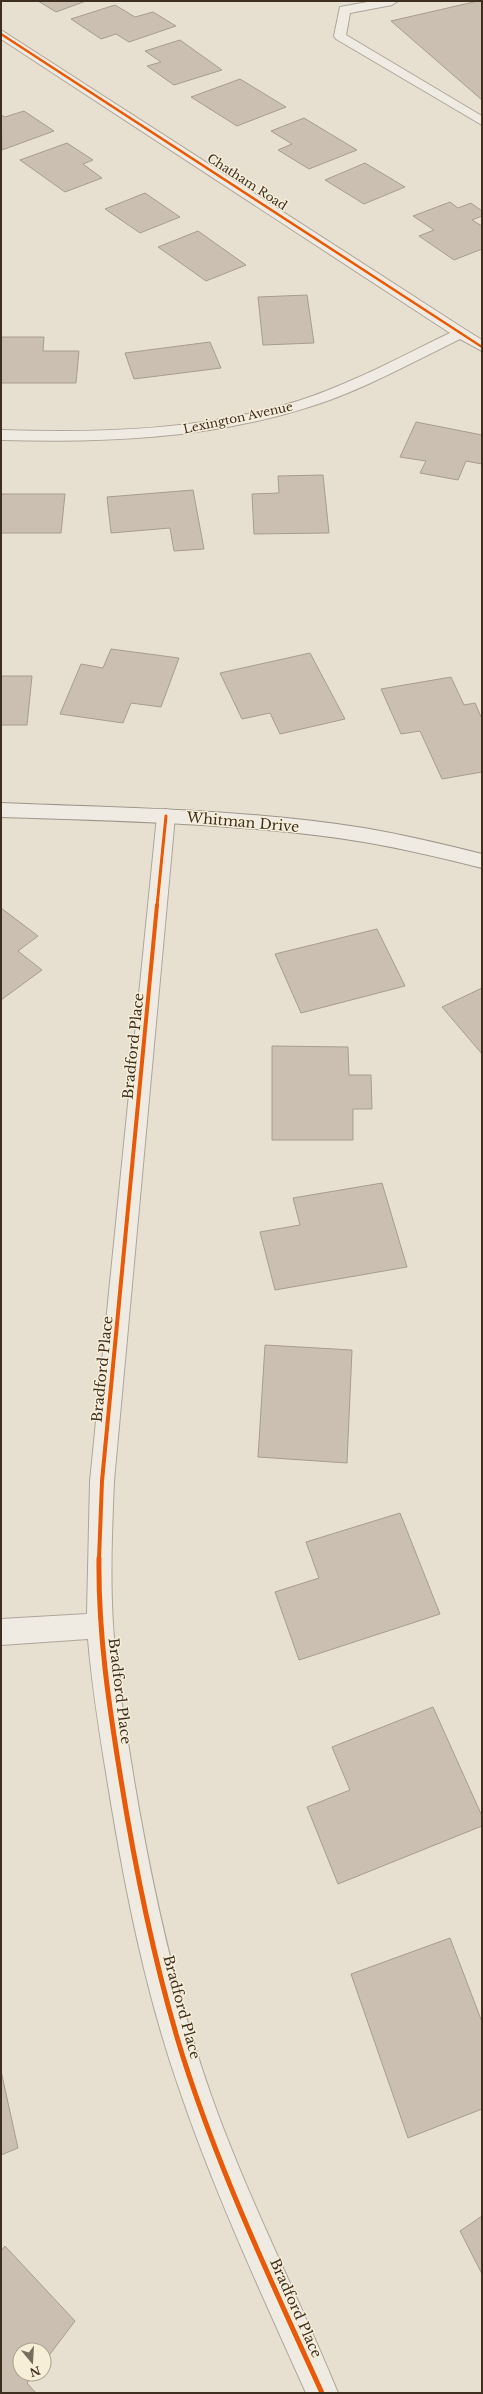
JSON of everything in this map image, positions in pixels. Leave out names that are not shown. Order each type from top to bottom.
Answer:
[{"type":"street","points":[[392,1],[344,10],[340,36],[482,121]]},
{"type":"street","name":"Chatham Road","points":[[1,34],[482,347]]},
{"type":"street","name":"Lexington Avenue","points":[[1,435],[70,438],[153,434],[264,415],[330,395],[461,334]]},
{"type":"street","name":"Whitman Drive","points":[[1,810],[166,816],[352,832],[482,861]]},
{"type":"street","name":"Bradford Place","points":[[166,816],[102,1482],[99,1550],[100,1626],[108,1694],[132,1848],[168,2003],[196,2093],[231,2187],[322,2393]]},
{"type":"street","points":[[1,1632],[100,1626]]},
{"type":"building","points":[[38,1],[86,1],[56,12]]},
{"type":"building","points":[[482,1],[482,100],[391,21]]},
{"type":"building","points":[[115,5],[135,17],[153,12],[176,26],[129,42],[116,34],[101,39],[71,19]]},
{"type":"building","points":[[180,40],[222,70],[174,85],[147,66],[161,62],[145,51]]},
{"type":"building","points":[[240,79],[286,107],[237,126],[191,97]]},
{"type":"building","points":[[24,111],[54,131],[2,150],[1,115],[5,117]]},
{"type":"building","points":[[304,118],[357,150],[309,169],[278,150],[292,144],[271,131]]},
{"type":"building","points":[[67,143],[93,160],[83,164],[102,178],[65,192],[20,160]]},
{"type":"building","points":[[365,163],[405,187],[364,204],[325,180]]},
{"type":"building","points":[[145,193],[180,217],[140,233],[105,209]]},
{"type":"building","points":[[450,202],[458,208],[471,203],[482,211],[482,216],[472,220],[482,226],[482,249],[454,260],[419,236],[434,230],[413,216]]},
{"type":"building","points":[[198,231],[246,265],[206,281],[158,247]]},
{"type":"building","points":[[307,295],[314,343],[263,345],[258,297]]},
{"type":"building","points":[[1,337],[44,337],[43,351],[79,351],[76,383],[1,383]]},
{"type":"building","points":[[210,342],[221,368],[134,379],[125,353]]},
{"type":"building","points":[[416,422],[482,435],[482,464],[466,461],[458,480],[420,473],[426,461],[400,457]]},
{"type":"building","points":[[323,475],[329,533],[254,534],[252,494],[279,493],[278,476]]},
{"type":"building","points":[[193,490],[204,549],[174,551],[170,528],[111,533],[107,497]]},
{"type":"building","points":[[1,494],[65,494],[61,533],[1,533]]},
{"type":"building","points":[[111,649],[179,658],[161,707],[131,703],[123,723],[60,714],[81,664],[103,668]]},
{"type":"building","points":[[310,653],[345,719],[280,734],[270,713],[242,719],[220,673]]},
{"type":"building","points":[[1,676],[32,676],[27,725],[1,725]]},
{"type":"building","points":[[451,677],[464,705],[475,703],[482,719],[482,772],[442,779],[420,731],[401,734],[381,689]]},
{"type":"building","points":[[1,908],[38,936],[18,951],[42,970],[1,1000]]},
{"type":"building","points":[[377,929],[405,986],[301,1013],[275,954]]},
{"type":"building","points":[[482,988],[482,1054],[442,1007]]},
{"type":"building","points":[[272,1046],[348,1047],[349,1075],[371,1075],[372,1109],[353,1109],[353,1140],[272,1140]]},
{"type":"building","points":[[382,1183],[407,1267],[275,1290],[260,1232],[300,1225],[293,1198]]},
{"type":"building","points":[[265,1345],[352,1350],[347,1463],[258,1457]]},
{"type":"building","points":[[400,1513],[440,1614],[299,1660],[275,1592],[319,1578],[306,1542]]},
{"type":"building","points":[[433,1707],[482,1816],[482,1826],[338,1884],[307,1807],[350,1790],[332,1747]]},
{"type":"building","points":[[450,1938],[482,2022],[482,2109],[408,2138],[351,1974]]},
{"type":"building","points":[[1,2071],[18,2148],[1,2155]]},
{"type":"building","points":[[482,2216],[482,2274],[460,2231]]},
{"type":"building","points":[[5,2246],[75,2321],[52,2351],[52,2342],[12,2342],[12,2382],[28,2382],[27,2383],[36,2393],[1,2393],[1,2251]]},
{"type":"cycle path","points":[[1,34],[482,347]]},
{"type":"cycle path","points":[[166,816],[102,1481],[99,1589],[103,1662],[134,1856],[151,1937],[171,2017],[196,2095],[225,2171],[272,2283],[322,2393]]}]
